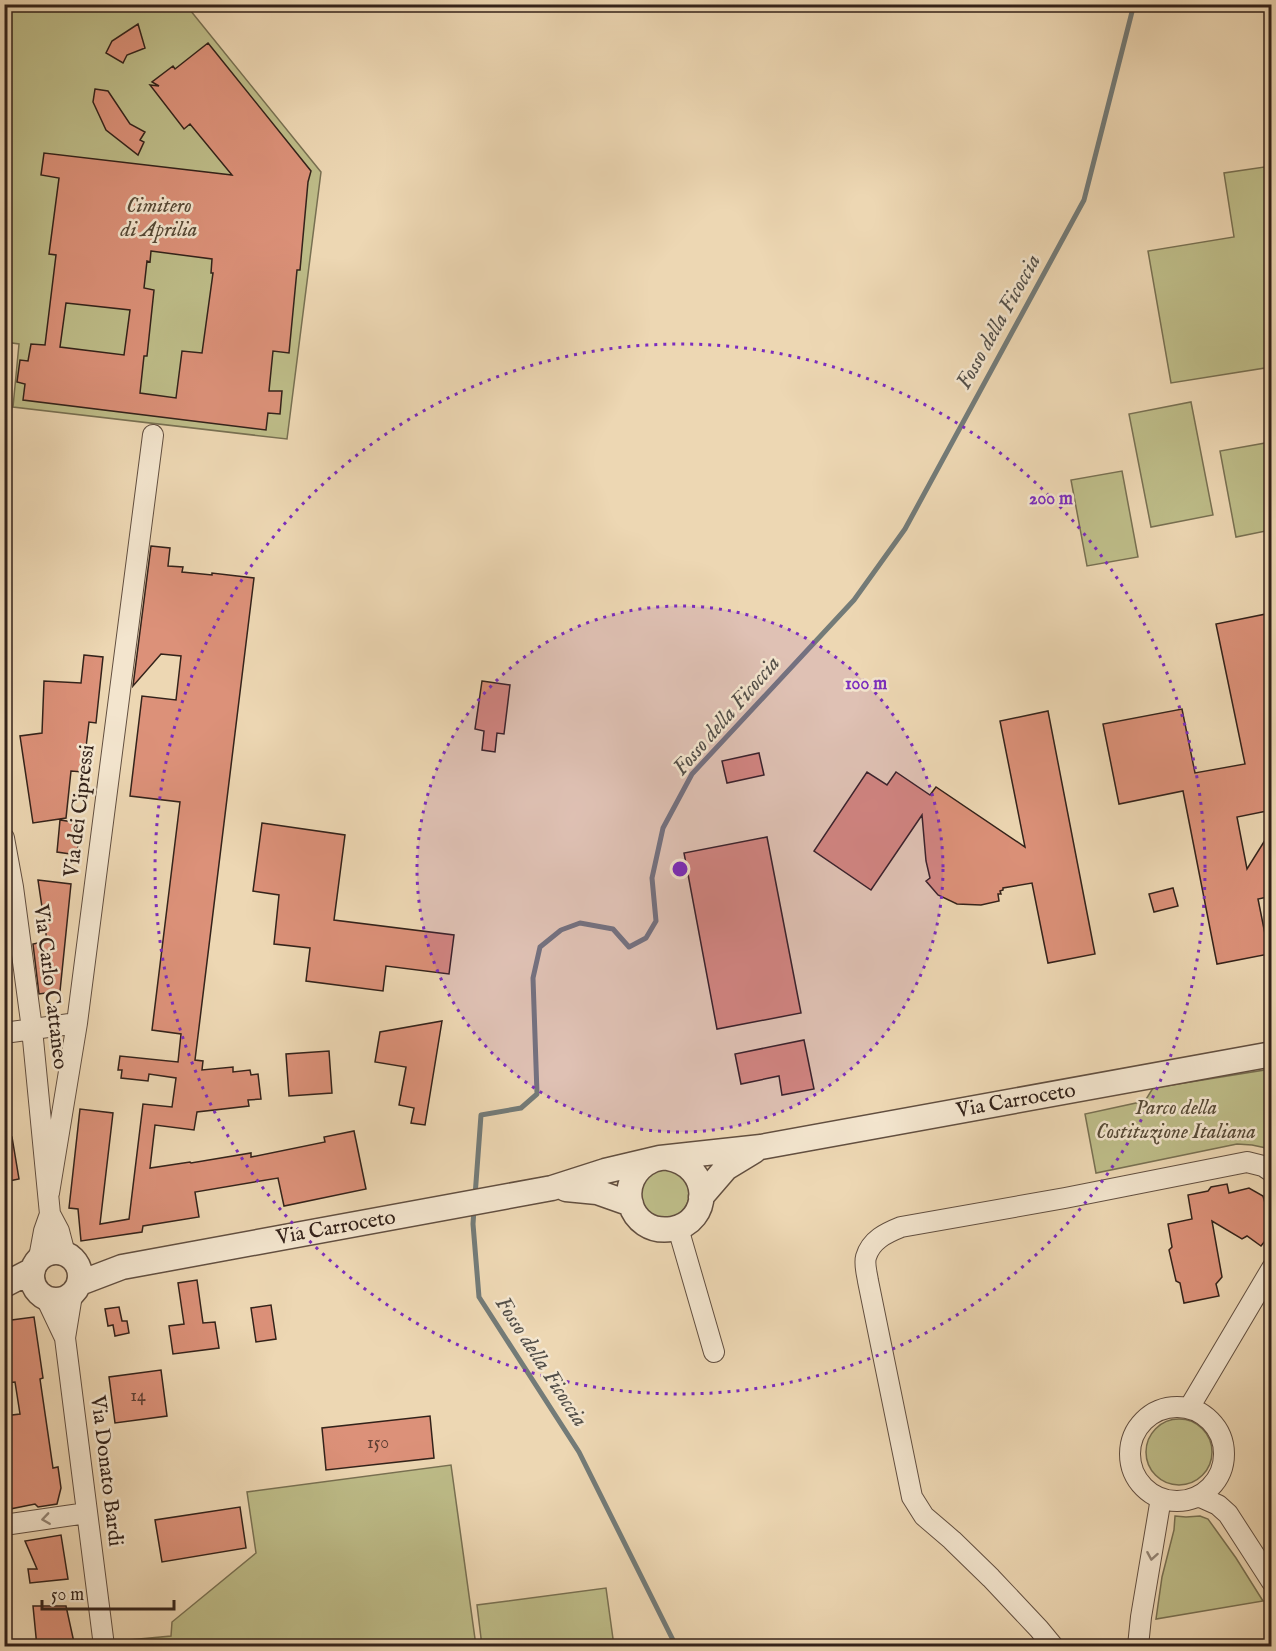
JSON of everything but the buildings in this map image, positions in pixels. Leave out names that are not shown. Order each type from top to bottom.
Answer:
[{"type":"street","name":"Via dei Cipressi","points":[[50,1192],[77,1023],[153,435]]},
{"type":"street","name":"Via Carlo Cattaneo","points":[[4,838],[32,1029],[50,1192],[50,1214],[44,1231],[38,1279]]},
{"type":"street","points":[[4,1034],[77,1023]]},
{"type":"street","name":"Via Carroceto","points":[[76,1289],[122,1267],[552,1188],[660,1159],[761,1147],[1272,1054]]},
{"type":"street","name":"Via Carroceto","points":[[552,1188],[597,1192],[631,1204],[637,1217],[648,1225],[662,1229],[678,1228],[693,1217],[701,1197],[726,1168],[761,1147]]},
{"type":"street","points":[[631,1204],[629,1191],[633,1177],[642,1166],[660,1159],[684,1162],[693,1170],[700,1186],[701,1197]]},
{"type":"street","points":[[1053,1647],[991,1578],[924,1516],[912,1497],[868,1281],[865,1259],[868,1252],[884,1234],[902,1227],[1247,1162],[1263,1166],[1272,1172]]},
{"type":"street","name":"Via Carlo Cattaneo","points":[[50,1214],[68,1256]]},
{"type":"street","points":[[678,1228],[714,1352]]},
{"type":"street","points":[[51,1252],[68,1256],[79,1269],[76,1289],[59,1300],[38,1279],[45,1254],[51,1252]]},
{"type":"street","name":"Via Carroceto","points":[[68,1256],[122,1267]]},
{"type":"street","points":[[1189,1408],[1272,1268]]},
{"type":"street","points":[[4,1285],[38,1279]]},
{"type":"street","points":[[4,1291],[38,1279]]},
{"type":"street","name":"Via Donato Bardi","points":[[38,1279],[65,1338],[104,1647]]},
{"type":"street","name":"Via Donato Bardi","points":[[65,1338],[76,1289]]},
{"type":"street","points":[[1174,1407],[1189,1408],[1204,1415],[1215,1426],[1222,1440],[1225,1455],[1221,1470],[1216,1481],[1198,1496],[1186,1500],[1161,1498],[1148,1490],[1137,1478],[1131,1463],[1131,1448],[1135,1432],[1145,1420],[1158,1411],[1174,1407]]},
{"type":"street","points":[[1221,1470],[1221,1483],[1228,1514]]},
{"type":"street","points":[[1198,1496],[1218,1505],[1228,1514],[1272,1582]]},
{"type":"street","points":[[1138,1647],[1161,1498]]},
{"type":"street","points":[[4,1525],[87,1513]]},
{"type":"street","points":[[1124,1647],[1141,1617]]},
{"type":"green space","name":"Cimitero di Aprilia","points":[[5,5],[186,5],[321,172],[287,439],[13,407],[19,344],[5,342]]},
{"type":"green space","points":[[1271,166],[1271,367],[1171,383],[1148,251],[1234,237],[1224,173]]},
{"type":"green space","points":[[1191,402],[1213,515],[1151,527],[1129,414]]},
{"type":"green space","points":[[1271,442],[1271,530],[1236,537],[1220,451]]},
{"type":"green space","points":[[1122,471],[1138,557],[1087,566],[1071,480]]},
{"type":"green space","name":"Parco della Costituzione Italiana","points":[[1271,1069],[1271,1149],[1237,1144],[1096,1173],[1085,1114],[1145,1101],[1153,1088]]},
{"type":"green space","points":[[660,1170],[670,1170],[682,1177],[689,1189],[689,1199],[682,1211],[670,1218],[660,1218],[645,1207],[641,1199],[641,1189],[652,1174]]},
{"type":"green space","points":[[1173,1419],[1185,1419],[1197,1424],[1207,1434],[1212,1452],[1210,1465],[1197,1480],[1185,1485],[1173,1485],[1161,1480],[1151,1470],[1146,1458],[1146,1446],[1151,1434],[1161,1424]]},
{"type":"green space","points":[[451,1465],[476,1646],[130,1646],[129,1640],[171,1636],[172,1622],[256,1553],[247,1492]]},
{"type":"green space","points":[[1175,1516],[1200,1516],[1208,1519],[1263,1601],[1156,1619]]},
{"type":"green space","points":[[606,1588],[614,1646],[482,1646],[477,1605]]},
{"type":"waterway","name":"Fosso della Ficoccia","points":[[475,1196],[481,1115],[521,1108],[537,1094],[533,978],[540,947],[561,930],[580,923],[613,929],[629,947],[646,938],[656,921],[652,878],[663,828],[692,774],[854,600],[905,529],[1084,200],[1134,4]]},
{"type":"waterway","name":"Fosso della Ficoccia","points":[[474,1209],[473,1224],[479,1297],[579,1452],[676,1646]]}]
